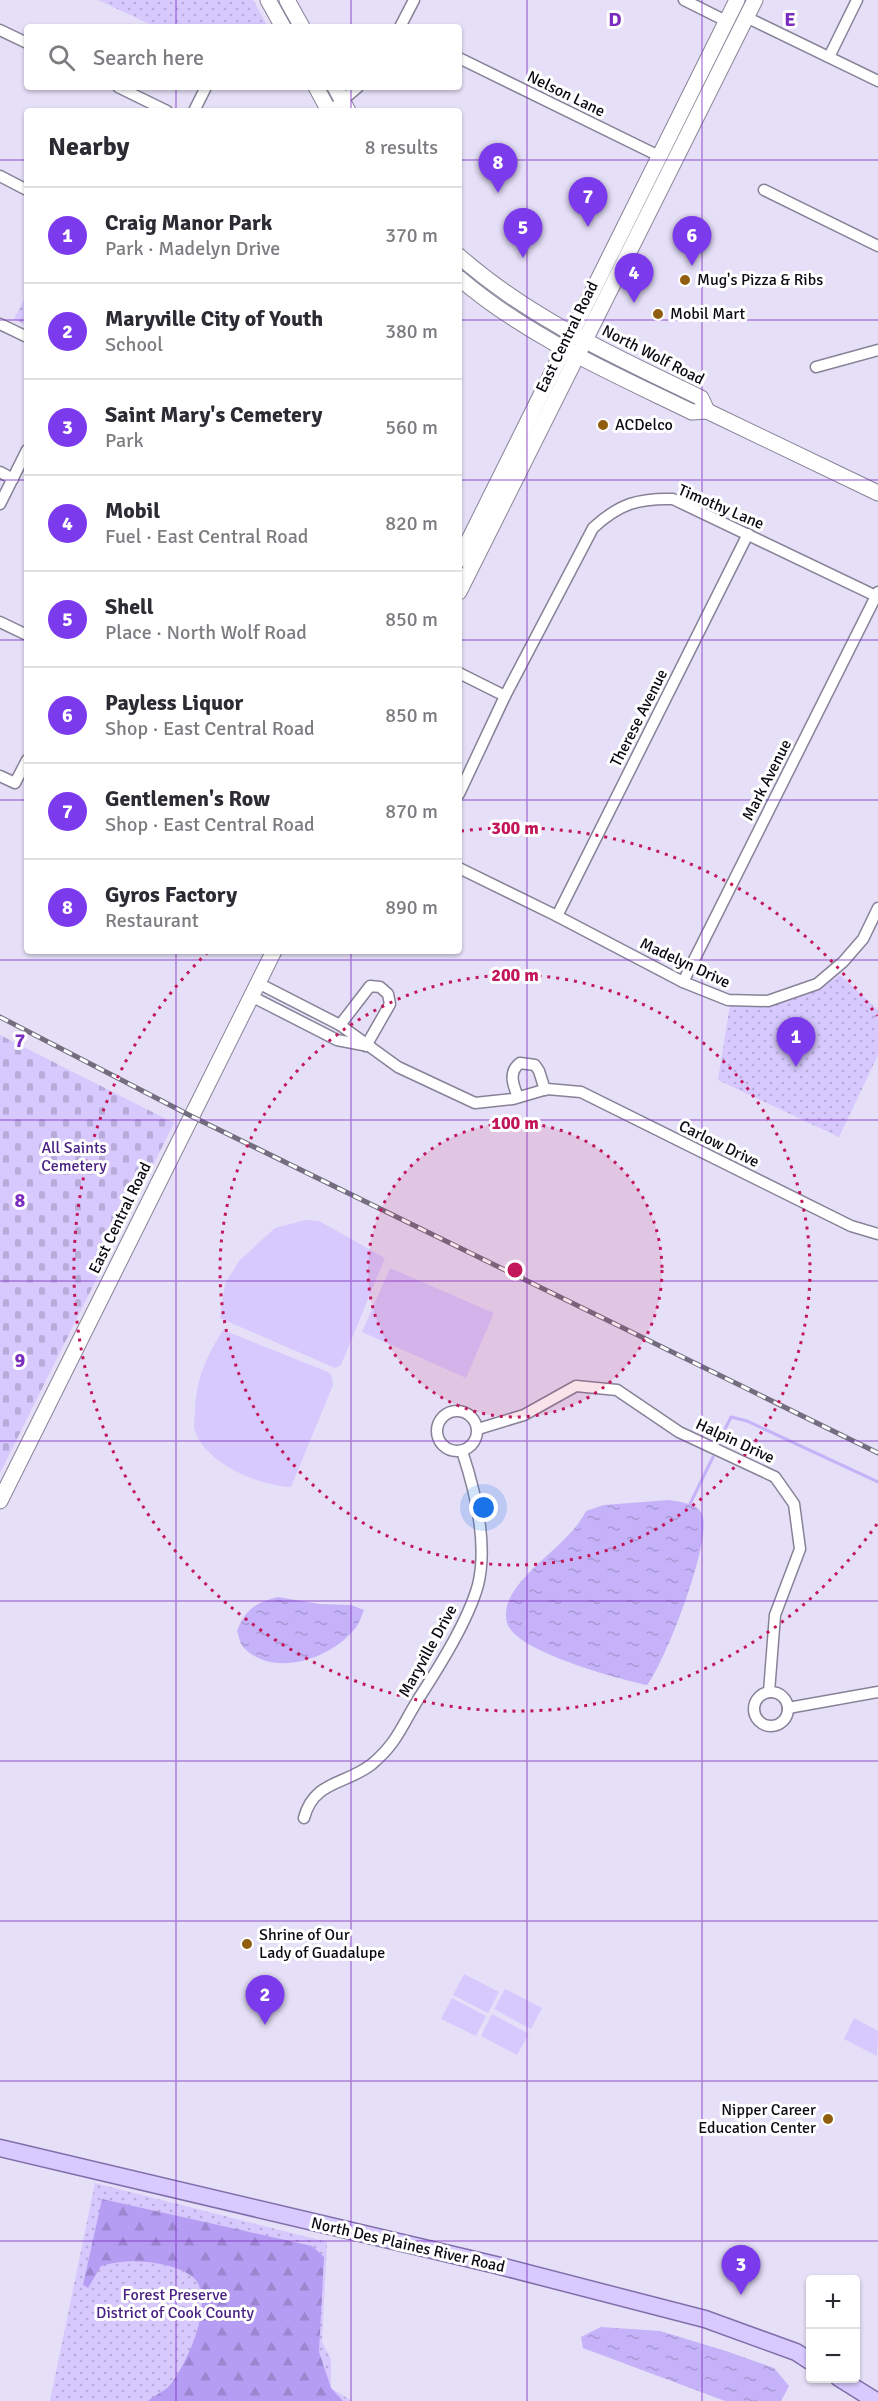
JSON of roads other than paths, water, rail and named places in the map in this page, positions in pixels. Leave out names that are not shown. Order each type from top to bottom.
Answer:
[{"type":"main road","points":[[268,0],[281,24]]},
{"type":"main road","points":[[287,0],[300,24]]},
{"type":"main road","name":"East Central Road","points":[[462,554],[737,0]]},
{"type":"main road","name":"East Central Road","points":[[462,586],[755,0]]},
{"type":"main road","points":[[317,90],[326,108]]},
{"type":"main road","name":"North Wolf Road","points":[[462,258],[513,299],[571,333],[701,398],[708,411]]},
{"type":"main road","name":"North Wolf Road","points":[[462,280],[512,318],[564,348],[692,412],[708,411],[878,493]]},
{"type":"main road","name":"East Central Road","points":[[0,1501],[273,954]]},
{"type":"main road","name":"North Des Plaines River Road","points":[[0,2148],[496,2265],[705,2319],[796,2352],[806,2358]]},
{"type":"main road","points":[[846,2383],[876,2401]]},
{"type":"street","points":[[402,24],[414,0]]},
{"type":"street","points":[[684,0],[726,21]]},
{"type":"street","points":[[829,57],[857,0]]},
{"type":"street","points":[[746,17],[878,81]]},
{"type":"street","points":[[0,30],[24,42]]},
{"type":"street","name":"Nelson Lane","points":[[462,59],[659,156]]},
{"type":"street","points":[[124,90],[161,108]]},
{"type":"street","points":[[196,108],[204,90]]},
{"type":"street","points":[[342,100],[354,90]]},
{"type":"street","points":[[0,176],[24,188]]},
{"type":"street","points":[[764,190],[878,246]]},
{"type":"street","points":[[0,324],[24,336]]},
{"type":"street","points":[[816,367],[878,350]]},
{"type":"street","points":[[0,504],[24,456]]},
{"type":"street","points":[[0,472],[13,478]]},
{"type":"street","name":"Timothy Lane","points":[[462,788],[505,696],[593,528],[621,507],[648,498],[673,500],[877,595]]},
{"type":"street","name":"Therese Avenue","points":[[557,916],[748,534]]},
{"type":"street","name":"Mark Avenue","points":[[683,982],[877,595]]},
{"type":"street","points":[[0,622],[24,634]]},
{"type":"street","points":[[462,674],[505,696]]},
{"type":"street","points":[[0,776],[15,783],[24,766]]},
{"type":"street","name":"Madelyn Drive","points":[[462,869],[683,982],[728,1000],[768,1001],[817,984],[843,962],[863,939],[878,908]]},
{"type":"street","points":[[340,1025],[370,986],[380,987],[388,994],[390,1004],[366,1046]]},
{"type":"street","name":"Carlow Drive","points":[[255,990],[340,1025],[398,1067],[475,1103],[518,1098],[545,1090],[581,1092],[851,1226],[878,1234]]},
{"type":"street","name":"Carlow Drive","points":[[255,990],[337,1040],[366,1046]]},
{"type":"street","points":[[518,1098],[512,1077],[515,1067],[520,1063],[535,1065],[545,1090]]},
{"type":"street","name":"Halpin Drive","points":[[477,1429],[524,1415],[576,1386],[617,1390],[679,1432],[775,1477],[794,1504],[800,1549],[775,1616],[770,1692]]},
{"type":"street","points":[[452,1412],[466,1413],[476,1422],[477,1429],[476,1440],[467,1449],[455,1452],[443,1445],[437,1433],[441,1420],[452,1412]]},
{"type":"street","name":"Maryville Drive","points":[[304,1818],[307,1807],[315,1794],[326,1786],[360,1773],[391,1746],[439,1667],[470,1605],[481,1569],[481,1537],[468,1469],[462,1451]]},
{"type":"street","points":[[770,1692],[782,1696],[788,1708],[786,1718],[778,1724],[769,1726],[760,1722],[754,1714],[755,1704],[760,1696],[770,1692]]},
{"type":"street","points":[[788,1708],[878,1692]]},
{"type":"water","points":[[669,1500],[688,1504],[700,1510],[704,1528],[701,1548],[685,1601],[665,1653],[647,1685],[570,1663],[548,1654],[514,1634],[507,1623],[506,1609],[518,1585],[574,1529],[586,1511],[604,1505]]},
{"type":"water","points":[[278,1597],[319,1604],[351,1605],[364,1610],[355,1629],[330,1650],[301,1661],[270,1662],[256,1657],[244,1648],[237,1631],[252,1608]]},
{"type":"water","points":[[601,2327],[660,2331],[726,2351],[774,2368],[789,2386],[781,2401],[725,2401],[583,2348],[581,2337]]},
{"type":"waterway","points":[[719,1441],[731,1417],[747,1421],[878,1482]]},
{"type":"waterway","points":[[690,1504],[713,1457]]},
{"type":"railway","points":[[0,1017],[191,1116],[878,1453]]},
{"type":"place","name":"Gyros Factory","points":[[498,193]]},
{"type":"place","name":"Gentlemen's Row","points":[[588,227]]},
{"type":"place","name":"Shell","points":[[523,258]]},
{"type":"place","name":"Payless Liquor","points":[[692,266]]},
{"type":"place","name":"Mug's Pizza & Ribs","points":[[685,280]]},
{"type":"place","name":"Mobil","points":[[634,303]]},
{"type":"place","name":"Mobil Mart","points":[[658,314]]},
{"type":"place","name":"ACDelco","points":[[603,425]]},
{"type":"place","name":"Craig Manor Park","points":[[796,1067]]},
{"type":"place","name":"Shrine of Our Lady of Guadalupe","points":[[247,1944]]},
{"type":"place","name":"Maryville City of Youth","points":[[265,2025]]},
{"type":"place","name":"Nipper Career Education Center","points":[[828,2119]]},
{"type":"place","name":"Saint Mary's Cemetery","points":[[741,2295]]},
{"type":"park label","name":"All Saints Cemetery","points":[[74,1157]]},
{"type":"park label","name":"Forest Preserve District of Cook County","points":[[175,2304]]}]
